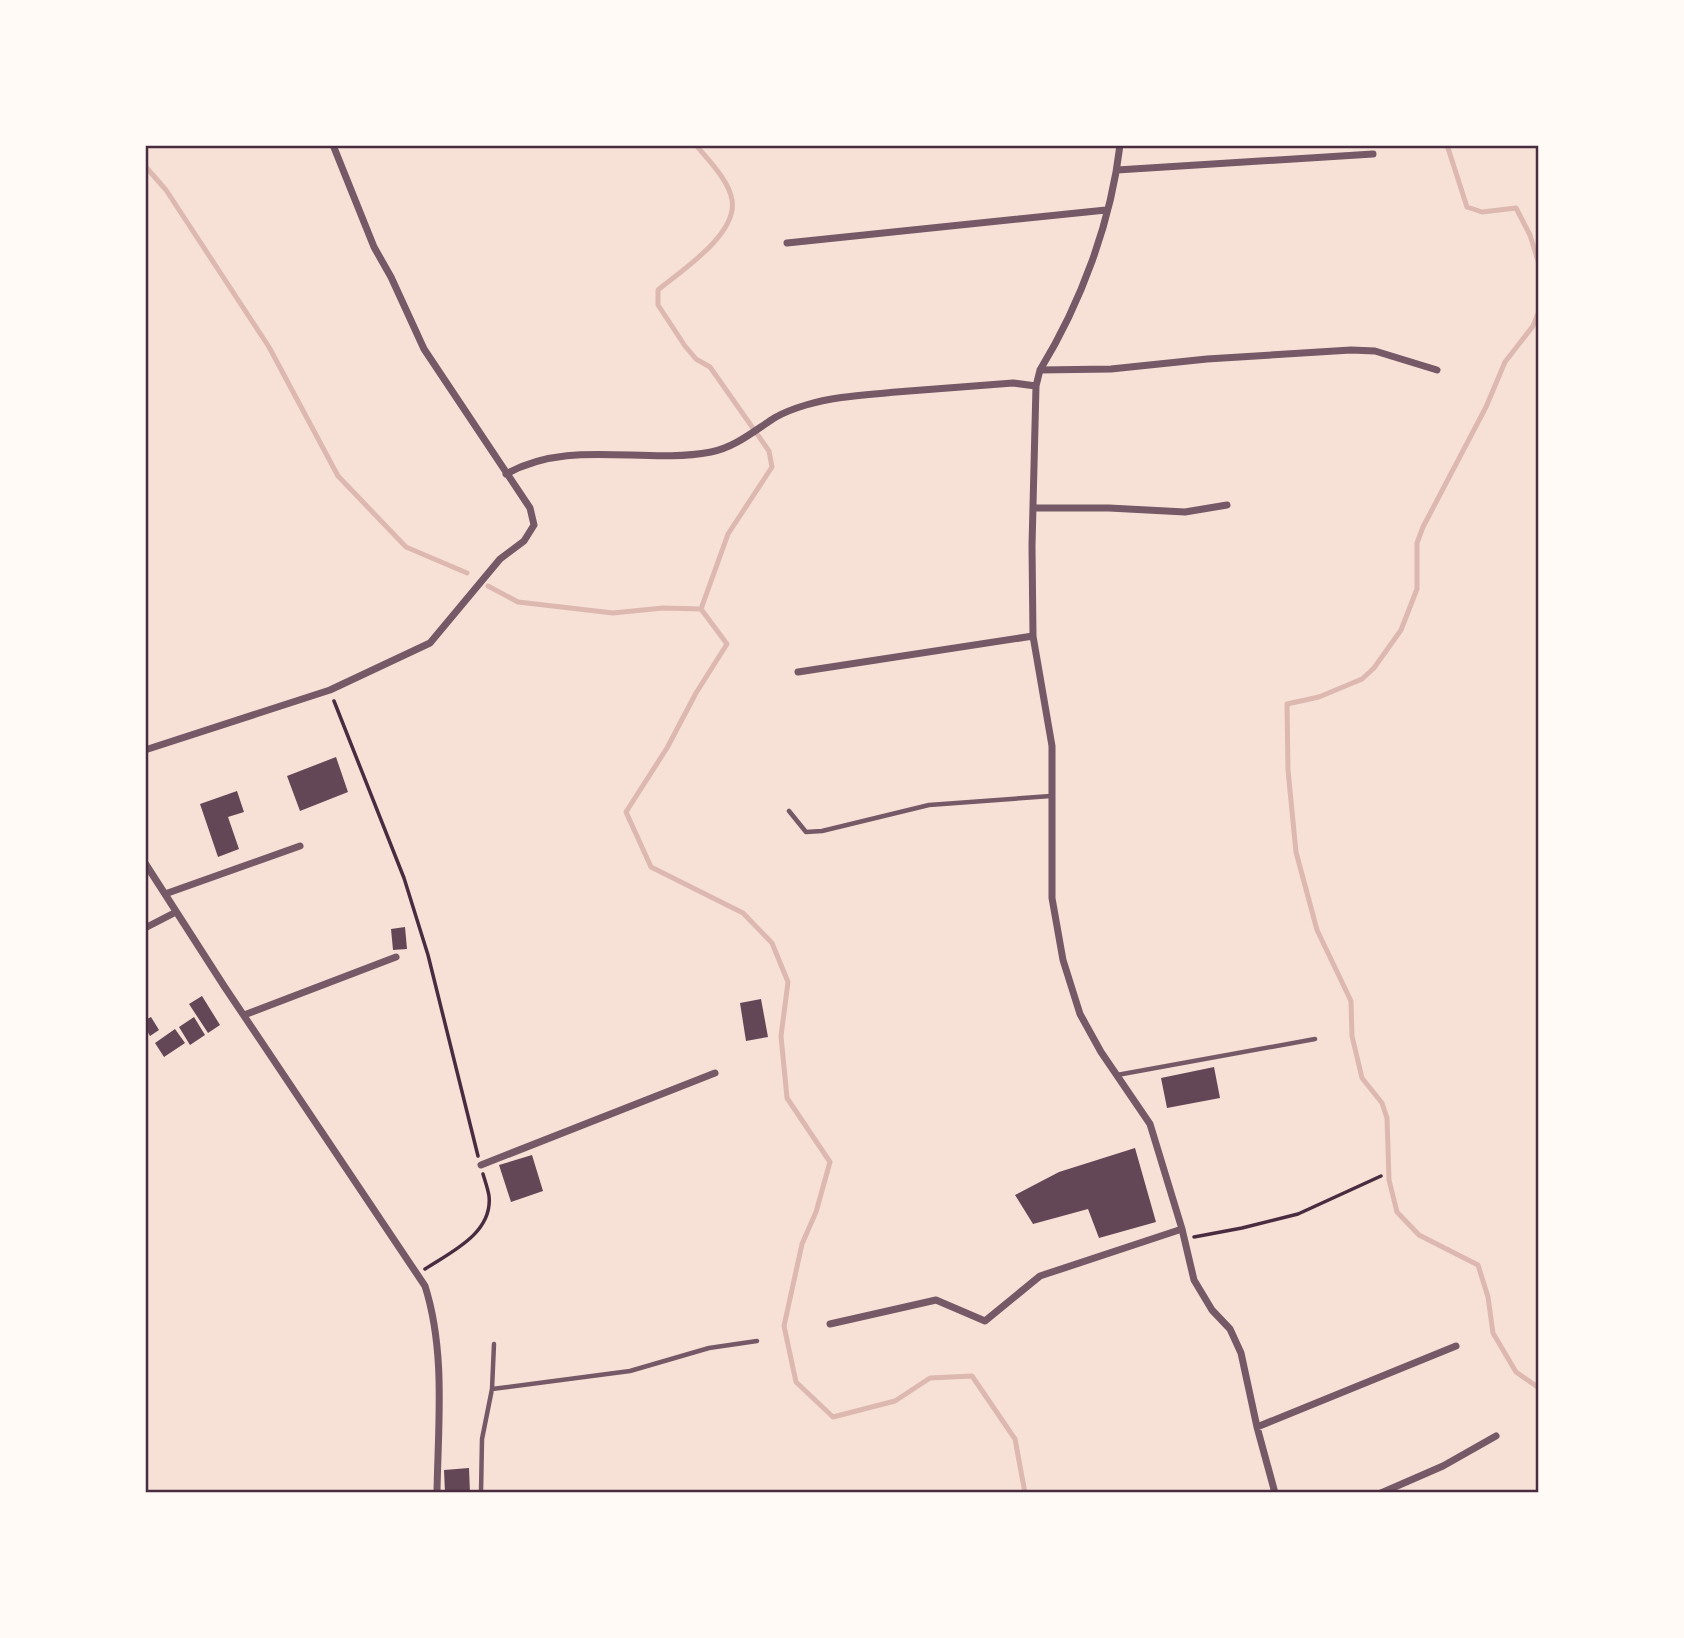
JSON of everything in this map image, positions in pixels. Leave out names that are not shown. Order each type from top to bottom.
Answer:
[{"type":"street","points":[[145,750],[330,690],[430,643],[500,559],[524,541],[534,525],[530,508],[424,349],[374,247],[333,145]]},
{"type":"street","points":[[1120,145],[1103,228],[1087,278],[1040,370],[1036,386],[1032,547],[1034,636],[1052,746],[1052,898],[1063,960],[1080,1014],[1101,1052],[1150,1124],[1185,1238],[1194,1280],[1212,1310],[1230,1329],[1241,1353],[1275,1493]]},
{"type":"street","points":[[1117,170],[1373,154]]},
{"type":"street","points":[[787,243],[1106,209]]},
{"type":"street","points":[[1040,370],[1111,369],[1351,349],[1375,351],[1437,370]]},
{"type":"street","points":[[506,474],[559,455],[710,452],[729,447],[779,415],[808,404],[851,396],[1013,383],[1036,386]]},
{"type":"street","points":[[1034,508],[1185,512],[1227,505]]},
{"type":"street","points":[[798,673],[1034,636]]},
{"type":"street","points":[[165,894],[300,846]]},
{"type":"street","points":[[145,863],[418,1274],[430,1301],[438,1365],[437,1493]]},
{"type":"street","points":[[145,928],[176,912]]},
{"type":"street","points":[[244,1015],[396,957]]},
{"type":"street","points":[[481,1166],[715,1073]]},
{"type":"street","points":[[830,1324],[936,1300],[985,1321],[1040,1276],[1182,1229]]},
{"type":"street","points":[[1257,1427],[1456,1346]]},
{"type":"street","points":[[1381,1493],[1443,1466],[1496,1436]]},
{"type":"lane","points":[[789,811],[806,832],[822,831],[929,804],[1051,796]]},
{"type":"lane","points":[[1117,1075],[1315,1039]]},
{"type":"lane","points":[[492,1389],[630,1371],[709,1348],[757,1340]]},
{"type":"lane","points":[[481,1493],[482,1439],[492,1389],[495,1343]]},
{"type":"path","points":[[330,690],[408,891],[428,955],[489,1196],[484,1221],[471,1237],[418,1274]]},
{"type":"path","points":[[1185,1238],[1298,1214],[1381,1176]]},
{"type":"building","points":[[336,757],[348,792],[300,811],[287,776]]},
{"type":"building","points":[[237,791],[244,812],[228,817],[239,849],[218,857],[200,804]]},
{"type":"building","points":[[405,927],[407,949],[393,950],[391,929]]},
{"type":"building","points":[[202,996],[220,1025],[208,1033],[189,1004]]},
{"type":"building","points":[[761,999],[768,1037],[746,1041],[740,1003]]},
{"type":"building","points":[[151,1017],[159,1030],[150,1036],[145,1020]]},
{"type":"building","points":[[194,1017],[205,1035],[190,1045],[179,1027]]},
{"type":"building","points":[[175,1029],[185,1043],[164,1057],[155,1043]]},
{"type":"building","points":[[1214,1067],[1220,1098],[1167,1108],[1161,1078]]},
{"type":"building","points":[[1135,1148],[1156,1222],[1099,1238],[1088,1209],[1033,1224],[1015,1195],[1059,1172]]},
{"type":"building","points":[[532,1155],[543,1191],[511,1202],[499,1165]]},
{"type":"building","points":[[469,1468],[470,1493],[445,1493],[444,1470]]},
{"type":"waterway","points":[[696,145],[727,185],[732,200],[731,213],[726,226],[706,251],[658,290],[658,305],[685,346],[696,359],[710,367],[769,451],[772,467],[728,534],[701,609]]},
{"type":"waterway","points":[[1447,145],[1467,207],[1482,212],[1516,208],[1530,235],[1539,264]]},
{"type":"waterway","points":[[145,166],[166,190],[269,347],[338,476],[406,547],[467,573]]},
{"type":"waterway","points":[[1539,311],[1533,326],[1505,362],[1486,407],[1423,527],[1417,543],[1417,589],[1401,630],[1374,668],[1362,679],[1319,697],[1287,704],[1288,770],[1296,852],[1317,930],[1351,1001],[1352,1036],[1362,1078],[1382,1103],[1387,1118],[1389,1180],[1397,1212],[1419,1235],[1478,1265],[1488,1297],[1493,1333],[1516,1372],[1539,1388]]},
{"type":"waterway","points":[[488,586],[518,602],[613,613],[663,608],[701,609],[727,644],[696,693],[667,748],[626,812],[651,867],[743,913],[772,943],[788,982],[781,1036],[787,1098],[830,1162],[816,1212],[802,1244],[784,1326],[796,1382],[833,1417],[895,1401],[930,1378],[972,1376],[1015,1439],[1025,1493]]}]
